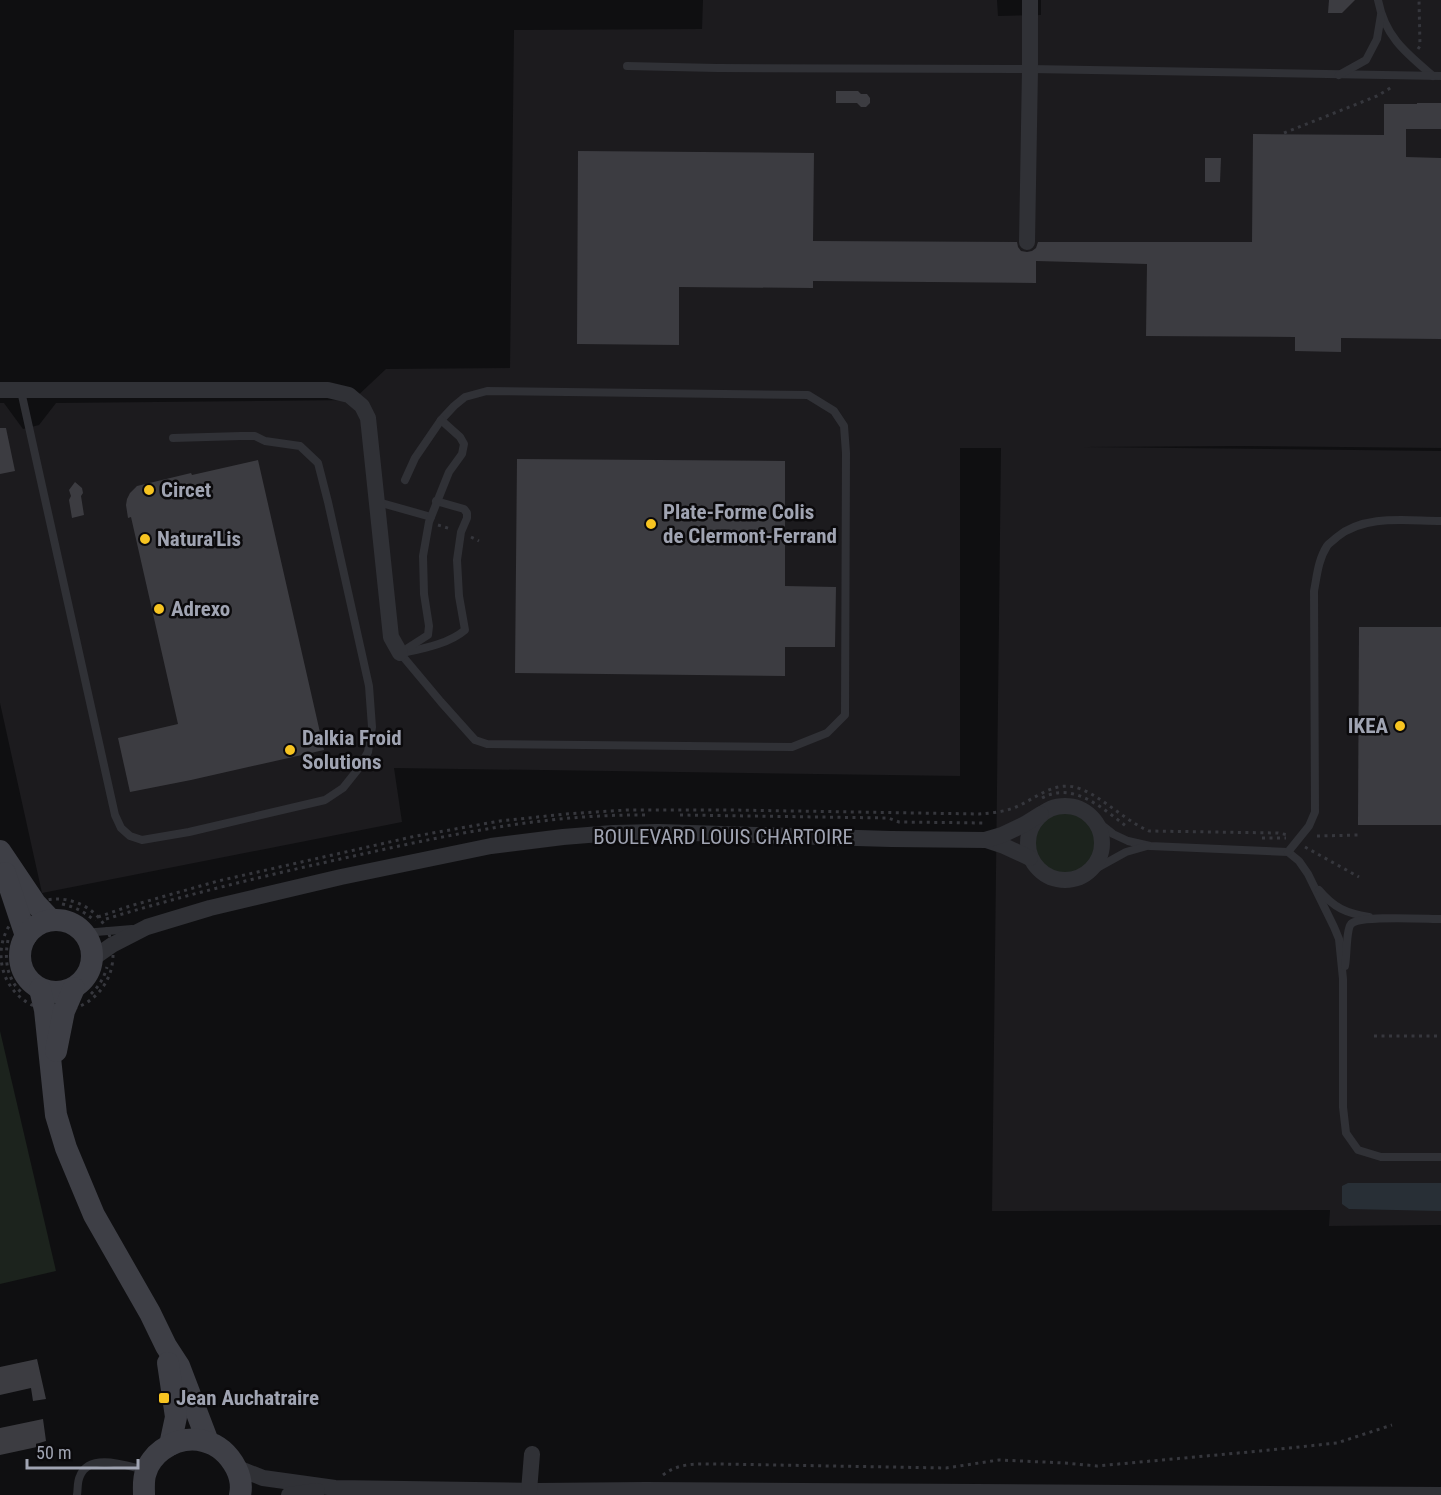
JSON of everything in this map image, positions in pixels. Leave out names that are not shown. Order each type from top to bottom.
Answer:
[{"type":"main road","points":[[0,852],[32,916],[21,945],[20,966],[31,983],[55,1002]]},
{"type":"main road","points":[[0,857],[32,916]]},
{"type":"main road","points":[[32,916],[69,922],[101,942],[83,980],[55,1002],[51,1076],[56,1115],[66,1149],[94,1215],[179,1366],[208,1442]]},
{"type":"main road","points":[[166,1346],[176,1417],[170,1445]]},
{"type":"main road","points":[[144,1495],[146,1470],[159,1452],[189,1438],[208,1442],[223,1450],[232,1460],[239,1474],[240,1495]]},
{"type":"street","points":[[1027,242],[1029,0]]},
{"type":"street","points":[[0,390],[328,390],[349,394],[362,406],[368,418],[391,637],[400,653]]},
{"type":"street","points":[[985,840],[1002,836],[1025,824],[1041,814],[1052,808],[1065,806],[1078,808],[1089,815],[1101,833],[1100,855],[1088,873],[1078,879],[1068,881],[1056,880],[1037,869],[1030,858],[1027,847],[1028,834],[1033,823],[1041,814]]},
{"type":"street","name":"BOULEVARD LOUIS CHARTOIRE","points":[[101,942],[210,908],[352,875],[491,846],[563,837],[658,832],[985,840]]},
{"type":"street","points":[[985,840],[1030,858]]},
{"type":"street","points":[[532,1454],[535,1492]]},
{"type":"street","points":[[235,1467],[263,1478],[335,1488],[471,1492],[646,1490],[1441,1495]]},
{"type":"street","points":[[289,1495],[335,1488]]},
{"type":"lane","points":[[1378,0],[1381,15],[1391,34],[1404,51],[1437,76]]},
{"type":"lane","points":[[1339,75],[1366,60],[1377,39],[1381,15]]},
{"type":"lane","points":[[627,66],[1030,69],[1437,76]]},
{"type":"lane","points":[[21,391],[115,815],[121,828],[130,836],[142,840],[189,832],[325,800],[343,788],[359,768],[368,752],[372,727],[369,686],[318,463],[300,446],[265,441],[255,436],[173,438]]},
{"type":"lane","points":[[400,653],[475,740],[487,744],[792,747],[827,733],[845,715],[846,453],[844,426],[834,411],[808,395],[487,391],[465,397],[441,420],[415,458],[405,480]]},
{"type":"lane","points":[[400,653],[428,635],[423,556],[436,501],[449,472],[462,453],[464,444],[460,437],[441,420]]},
{"type":"lane","points":[[400,653],[428,648],[453,638],[465,630],[459,596],[457,560],[461,532],[467,513],[464,509],[436,501]]},
{"type":"lane","points":[[378,502],[431,517]]},
{"type":"lane","points":[[1288,852],[1309,826],[1315,812],[1314,591],[1318,565],[1327,545],[1343,532],[1363,523],[1441,521]]},
{"type":"lane","points":[[1089,815],[1113,834],[1128,841],[1150,846],[1288,852],[1299,861],[1312,882],[1339,939],[1343,979],[1343,1107],[1346,1133],[1358,1150],[1381,1157],[1441,1157]]},
{"type":"lane","points":[[1088,873],[1126,852],[1150,846]]},
{"type":"lane","points":[[1312,882],[1329,901],[1343,911],[1375,918]]},
{"type":"lane","points":[[1343,979],[1348,933],[1353,922],[1375,918],[1441,919]]},
{"type":"lane","points":[[77,1495],[81,1473],[87,1466],[98,1462],[112,1462],[146,1470]]},
{"type":"path","points":[[1301,836],[1359,836]]},
{"type":"path","points":[[57,904],[75,907],[96,922],[101,942],[113,960],[110,975],[92,1000],[78,1007],[55,1002],[30,1004],[17,994],[8,980],[3,965],[2,949],[15,918],[32,916],[57,904]]},
{"type":"path","points":[[1374,1036],[1441,1036]]},
{"type":"path","points":[[646,1490],[666,1472],[684,1465],[946,1468],[999,1460],[1097,1466],[1337,1443],[1392,1425]]},
{"type":"shaded area","points":[[703,0],[997,0],[998,16],[1041,15],[1041,0],[1441,0],[1441,448],[1084,447],[1441,451],[1441,1225],[1329,1226],[1330,1210],[992,1211],[1001,448],[960,448],[960,776],[394,768],[402,822],[42,893],[0,703],[0,403],[4,403],[23,429],[39,425],[56,403],[353,400],[386,369],[510,368],[514,30],[702,29]]},
{"type":"shaded area","points":[[1065,813],[1087,822],[1096,844],[1087,866],[1065,875],[1043,866],[1034,844],[1043,822]]},
{"type":"shaded area","points":[[0,1031],[56,1271],[0,1284]]},
{"type":"shaded area","points":[[1348,1183],[1441,1183],[1441,1211],[1349,1209],[1342,1204],[1342,1186]]},
{"type":"building","points":[[1329,0],[1355,0],[1342,13],[1328,13]]},
{"type":"building","points":[[836,91],[858,91],[861,94],[867,94],[870,103],[866,107],[861,107],[857,103],[836,103]]},
{"type":"building","points":[[1441,103],[1441,129],[1406,129],[1406,157],[1441,158],[1441,339],[1341,338],[1341,352],[1295,351],[1295,337],[1146,336],[1147,264],[1036,261],[1036,283],[813,281],[813,288],[679,287],[679,345],[577,344],[578,151],[814,153],[813,241],[1017,242],[1021,251],[1027,252],[1036,248],[1038,242],[1252,242],[1253,134],[1384,135],[1384,104]]},
{"type":"building","points":[[1205,158],[1221,158],[1220,182],[1205,182]]},
{"type":"building","points":[[0,428],[6,428],[15,471],[0,474]]},
{"type":"building","name":"Plate-Forme Colis de Clermont-Ferrand","points":[[517,459],[785,461],[785,586],[836,587],[835,647],[785,647],[785,676],[515,673]]},
{"type":"building","points":[[258,460],[324,750],[130,792],[118,738],[178,724],[131,517],[128,518],[127,499],[137,486]]},
{"type":"building","points":[[75,482],[82,488],[84,515],[72,518],[69,490]]},
{"type":"building","name":"IKEA","points":[[1359,627],[1441,627],[1441,825],[1358,825]]},
{"type":"building","points":[[37,1359],[46,1399],[33,1401],[31,1388],[0,1395],[0,1367]]},
{"type":"building","points":[[43,1419],[46,1441],[36,1444],[37,1447],[0,1455],[0,1428]]},
{"type":"place","name":"Circet","points":[[149,490]]},
{"type":"place","name":"Plate-Forme Colis de Clermont-Ferrand","points":[[651,524]]},
{"type":"place","name":"Natura'Lis","points":[[145,539]]},
{"type":"place","name":"Adrexo","points":[[159,609]]},
{"type":"place","name":"IKEA","points":[[1400,726]]},
{"type":"place","name":"Dalkia Froid Solutions","points":[[290,750]]},
{"type":"place","name":"Jean Auchatraire","points":[[164,1398]]}]
